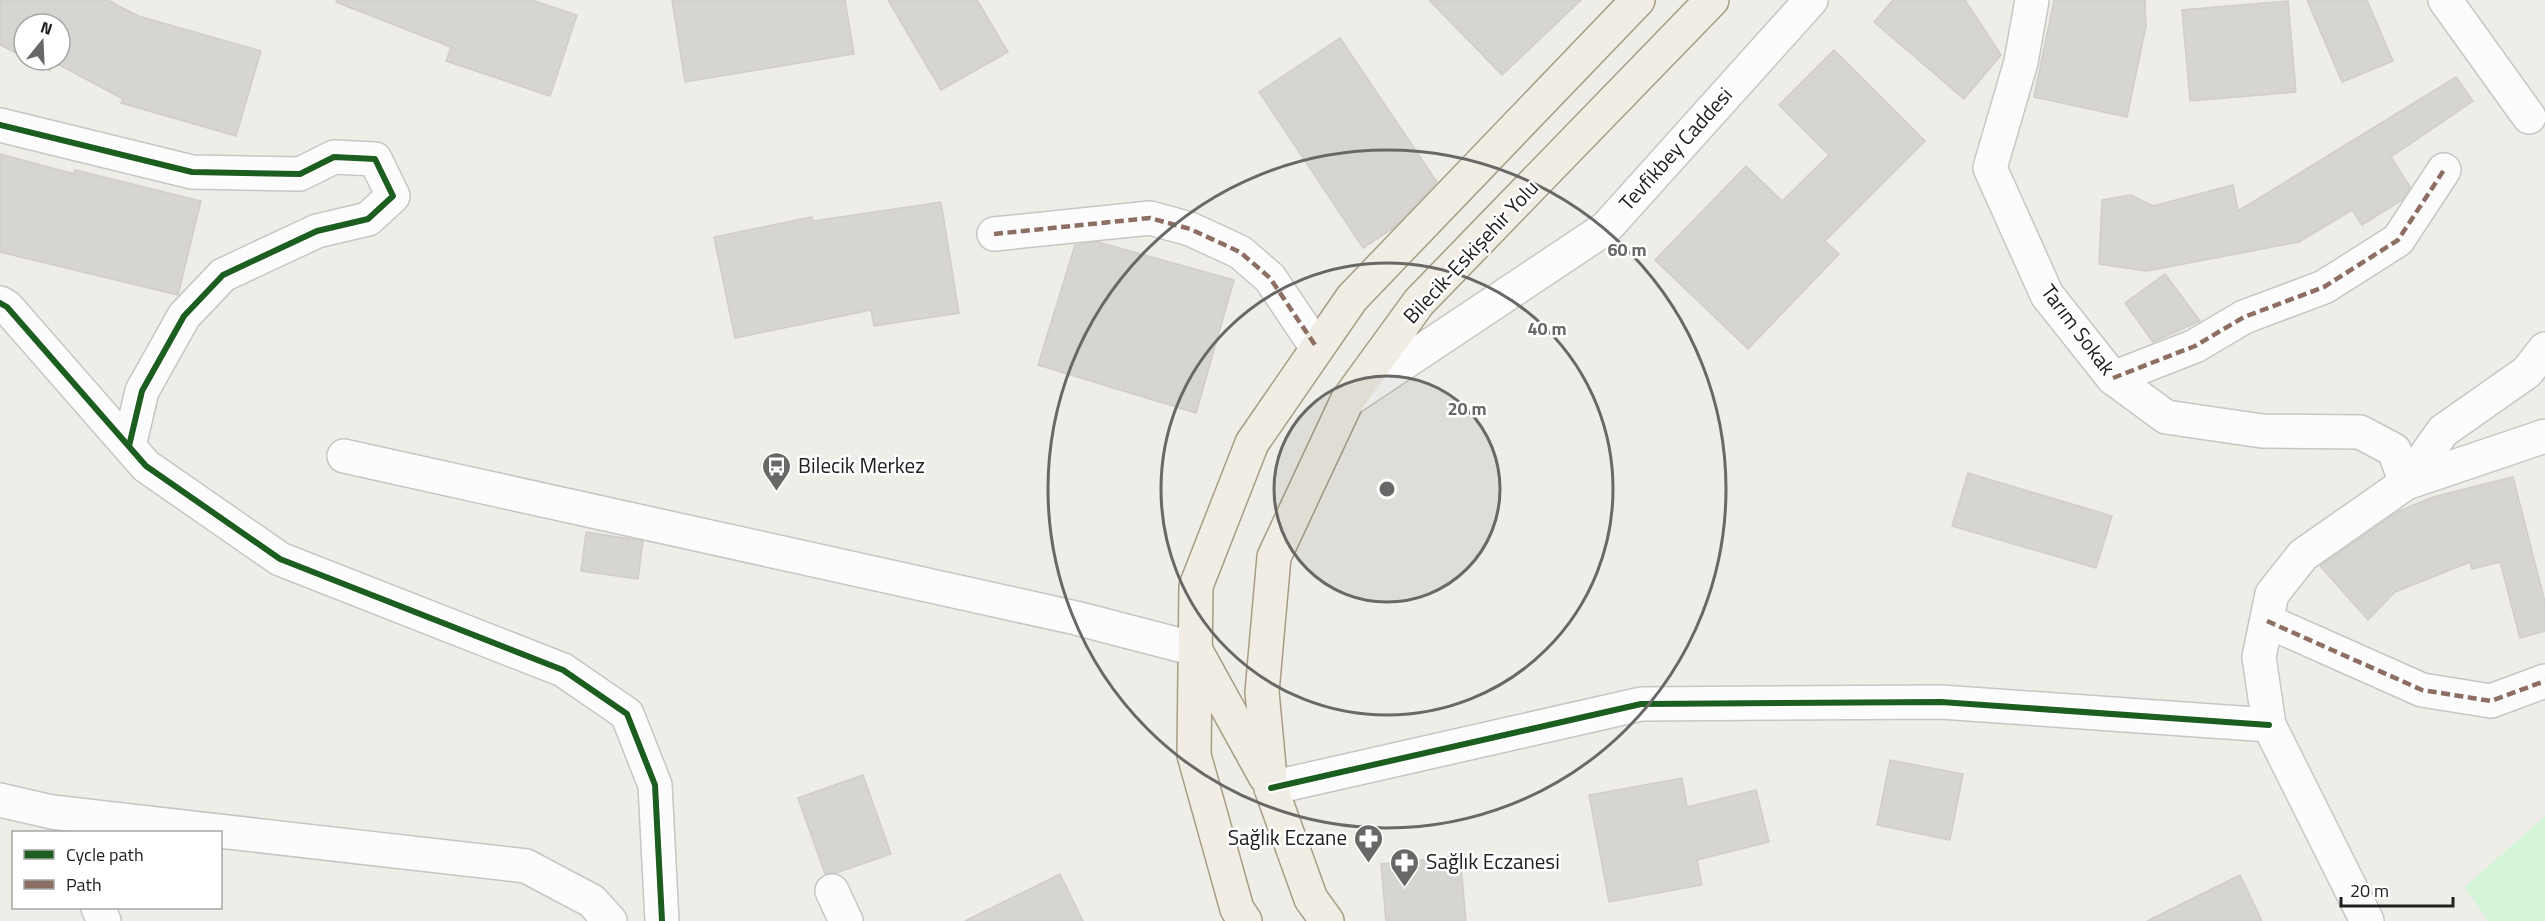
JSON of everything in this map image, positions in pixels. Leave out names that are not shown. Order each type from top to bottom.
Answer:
[{"type":"main road","points":[[1245,921],[1237,909],[1194,755],[1195,649],[1196,586],[1252,443],[1352,298],[1638,0]]},
{"type":"main road","name":"Bilecik-Eskişehir Yolu","points":[[1327,921],[1311,899],[1271,788],[1262,692],[1274,557],[1347,401],[1419,302],[1712,0]]},
{"type":"main road","points":[[1195,649],[1271,788]]},
{"type":"street","name":"Tevfikbey Caddesi","points":[[1347,401],[1606,228],[1811,0]]},
{"type":"street","name":"Tarım Sokak","points":[[2032,0],[2021,62],[1990,168],[2047,295],[2113,378],[2166,417],[2262,431],[2360,432],[2394,450],[2406,483]]},
{"type":"street","points":[[2445,0],[2529,117]]},
{"type":"street","points":[[0,125],[192,172],[300,174],[334,157],[375,159],[393,196],[368,219],[317,231],[223,275],[184,316],[142,391],[129,446]]},
{"type":"street","points":[[2113,378],[2195,346],[2244,317],[2324,287],[2398,240],[2444,170]]},
{"type":"street","points":[[994,234],[1150,218],[1190,229],[1240,252],[1270,278],[1317,348]]},
{"type":"street","points":[[0,303],[7,308],[146,466],[280,559],[563,670],[627,714],[654,785],[662,921]]},
{"type":"street","points":[[2406,483],[2442,431],[2527,372],[2545,349]]},
{"type":"street","points":[[2367,921],[2269,725],[2259,657],[2272,594],[2303,555],[2406,483],[2545,436]]},
{"type":"street","points":[[344,456],[1076,618],[1195,649]]},
{"type":"street","points":[[2267,621],[2422,690],[2491,701],[2545,681]]},
{"type":"street","points":[[1271,788],[1641,704],[1941,702],[2269,725]]},
{"type":"street","points":[[0,800],[57,822],[153,831]]},
{"type":"street","points":[[222,837],[526,866],[592,901],[610,921]]},
{"type":"street","points":[[832,891],[846,921]]},
{"type":"green space","points":[[2545,816],[2545,921],[2488,921],[2465,887]]},
{"type":"building","points":[[0,0],[108,0],[138,16],[261,51],[236,136],[121,103],[123,99],[72,72],[72,12],[12,12],[12,51],[0,45]]},
{"type":"building","points":[[337,0],[532,0],[577,15],[550,96],[446,61],[451,47],[336,2]]},
{"type":"building","points":[[672,0],[845,0],[854,54],[685,82]]},
{"type":"building","points":[[888,0],[977,0],[1008,52],[941,90]]},
{"type":"building","points":[[1429,0],[1581,0],[1502,75]]},
{"type":"building","points":[[1893,0],[1965,0],[2001,55],[1964,99],[1874,22]]},
{"type":"building","points":[[2054,0],[2145,0],[2146,26],[2127,117],[2034,97]]},
{"type":"building","points":[[2307,0],[2367,0],[2393,61],[2342,82]]},
{"type":"building","points":[[2288,1],[2296,92],[2190,101],[2182,10]]},
{"type":"building","points":[[1340,38],[1437,182],[1392,229],[1363,248],[1259,92]]},
{"type":"building","points":[[1834,50],[1925,141],[1825,241],[1839,254],[1748,349],[1655,260],[1746,166],[1782,201],[1829,155],[1779,105]]},
{"type":"building","points":[[2456,77],[2473,101],[2391,157],[2410,187],[2402,200],[2362,225],[2352,210],[2299,242],[2147,271],[2099,264],[2102,200],[2131,195],[2153,206],[2233,185],[2238,211]]},
{"type":"building","points":[[0,154],[74,174],[75,170],[201,201],[178,295],[0,252]]},
{"type":"building","points":[[941,202],[959,313],[874,326],[871,310],[735,338],[714,237],[812,217],[813,221]]},
{"type":"building","points":[[1098,242],[1234,280],[1196,413],[1038,365],[1075,245]]},
{"type":"building","points":[[2165,274],[2200,321],[2153,342],[2125,303]]},
{"type":"building","points":[[1968,473],[2112,516],[2096,568],[1952,526]]},
{"type":"building","points":[[2513,477],[2545,602],[2545,631],[2520,638],[2500,562],[2472,569],[2470,562],[2395,592],[2368,620],[2320,566],[2399,511],[2433,497]]},
{"type":"building","points":[[586,532],[643,541],[638,579],[581,571]]},
{"type":"building","points":[[1890,760],[1963,774],[1950,840],[1877,825]]},
{"type":"building","points":[[863,775],[891,854],[836,873],[825,874],[798,798]]},
{"type":"building","points":[[1682,778],[1687,807],[1756,790],[1769,842],[1697,860],[1702,885],[1609,902],[1589,795]]},
{"type":"building","points":[[1460,856],[1466,921],[1386,921],[1381,864]]},
{"type":"building","points":[[1060,874],[1083,921],[965,921]]},
{"type":"building","points":[[2240,875],[2262,921],[2147,921]]},
{"type":"marked path","points":[[2113,378],[2195,346],[2244,317],[2324,287],[2398,240],[2444,170]]},
{"type":"marked path","points":[[994,234],[1150,218],[1190,229],[1240,252],[1270,278],[1317,348]]},
{"type":"marked path","points":[[2267,621],[2422,690],[2491,701],[2545,681]]},
{"type":"cycle path","points":[[0,125],[192,172],[300,174],[334,157],[375,159],[393,196],[368,219],[317,231],[223,275],[184,316],[142,391],[129,446]]},
{"type":"cycle path","points":[[0,303],[7,307],[146,466],[280,559],[563,670],[627,714],[655,785],[662,921]]},
{"type":"cycle path","points":[[1271,788],[1641,704],[1941,702],[2269,725]]},
{"type":"place","name":"Bilecik Merkez","points":[[777,492]]},
{"type":"place","name":"Sağlık Eczane","points":[[1368,864]]},
{"type":"place","name":"Sağlık Eczanesi","points":[[1405,888]]}]
